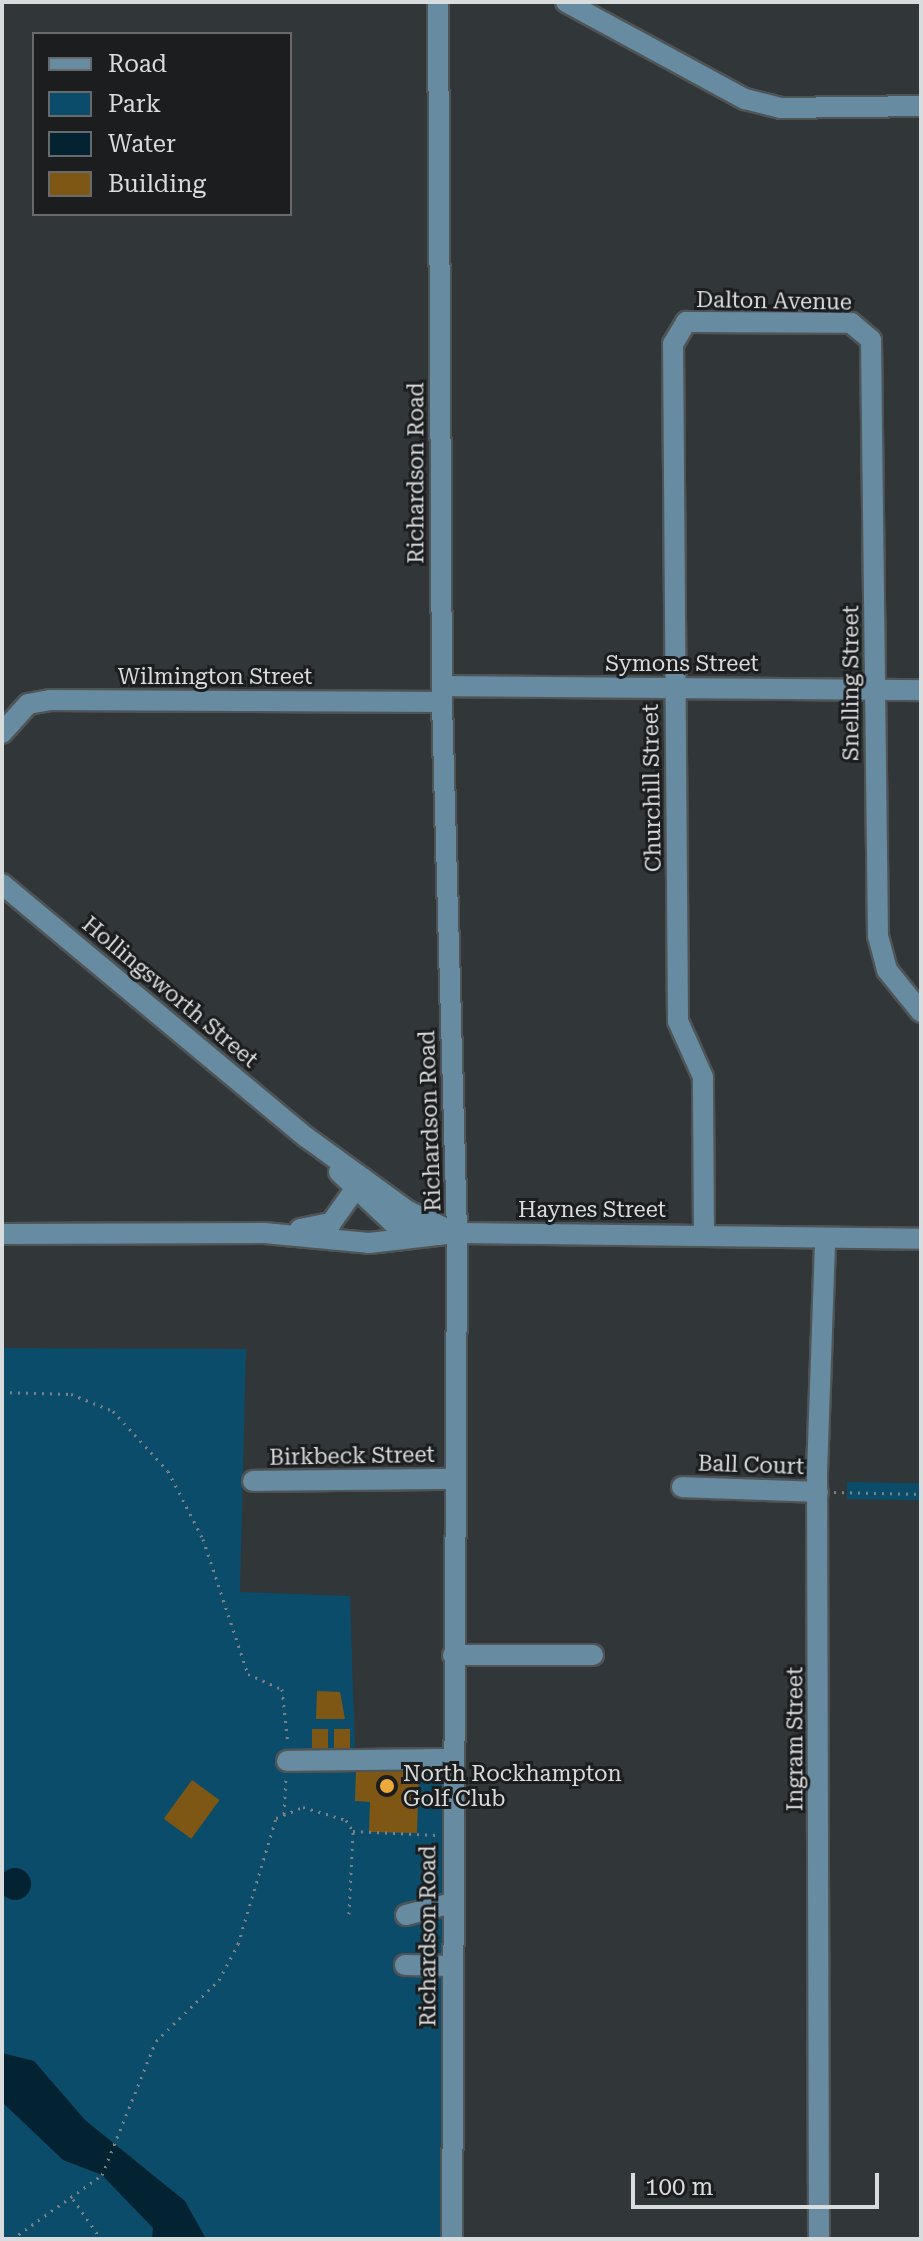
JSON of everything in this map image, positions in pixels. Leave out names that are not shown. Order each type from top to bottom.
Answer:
[{"type":"street","name":"Richardson Road","points":[[438,2],[442,694],[457,1233],[451,1479],[452,2239]]},
{"type":"street","points":[[566,2],[745,99],[781,108],[921,106]]},
{"type":"street","name":"Dalton Avenue","points":[[675,335],[694,321],[851,323],[871,340]]},
{"type":"street","name":"Churchill Street","points":[[675,335],[678,1021],[703,1077],[704,1235]]},
{"type":"street","name":"Snelling Street","points":[[871,340],[879,945],[887,970],[921,1012]]},
{"type":"street","name":"Symons Street","points":[[442,694],[675,687],[921,690]]},
{"type":"street","name":"Wilmington Street","points":[[2,733],[28,704],[50,700],[442,694]]},
{"type":"street","name":"Hollingsworth Street","points":[[2,884],[306,1137],[419,1236]]},
{"type":"street","name":"Haynes Street","points":[[264,1233],[331,1223],[358,1183]]},
{"type":"street","name":"Hollingsworth Street","points":[[358,1183],[408,1211],[457,1233]]},
{"type":"street","name":"Haynes Street","points":[[2,1234],[264,1233],[369,1243],[457,1233],[921,1239]]},
{"type":"street","name":"Ingram Street","points":[[819,2239],[818,1492],[825,1239]]},
{"type":"street","name":"Birkbeck Street","points":[[253,1481],[451,1479]]},
{"type":"street","name":"Ball Court","points":[[682,1487],[818,1492]]},
{"type":"street","points":[[453,1655],[593,1655]]},
{"type":"street","points":[[287,1761],[453,1759]]},
{"type":"street","points":[[406,1915],[452,1903]]},
{"type":"street","points":[[405,1965],[452,1966]]},
{"type":"path","points":[[2,1392],[71,1394],[113,1411],[168,1471],[203,1539],[248,1674],[282,1689],[287,1761],[284,1814]]},
{"type":"path","points":[[818,1492],[921,1494]]},
{"type":"path","points":[[12,2239],[87,2192],[122,2128],[156,2041],[219,1980],[238,1944],[276,1818],[303,1807],[328,1812],[353,1831],[436,1835]]},
{"type":"path","points":[[349,1914],[353,1831]]},
{"type":"path","points":[[73,2199],[101,2239]]},
{"type":"green space","name":"North Rockhampton Golf Club","points":[[2,1348],[246,1349],[240,1592],[350,1596],[355,1749],[446,1749],[445,2239],[2,2239]]},
{"type":"green space","points":[[847,1482],[921,1483],[921,1500],[847,1499]]},
{"type":"water","points":[[15,1868],[26,1873],[31,1884],[26,1895],[15,1900],[4,1895],[-1,1884],[4,1873]]},
{"type":"water","points":[[2,2053],[34,2061],[85,2120],[185,2201],[206,2239],[152,2239],[153,2228],[102,2175],[63,2160],[2,2102]]},
{"type":"building","points":[[317,1691],[340,1692],[345,1719],[316,1719]]},
{"type":"building","points":[[312,1729],[328,1729],[328,1751],[312,1751]]},
{"type":"building","points":[[334,1729],[350,1729],[350,1752],[334,1752]]},
{"type":"building","name":"North Rockhampton Golf Club","points":[[356,1769],[419,1771],[417,1833],[369,1832],[370,1802],[355,1801]]},
{"type":"building","points":[[192,1780],[220,1800],[191,1839],[164,1819]]},
{"type":"place","name":"North Rockhampton Golf Club","points":[[387,1786]]}]
